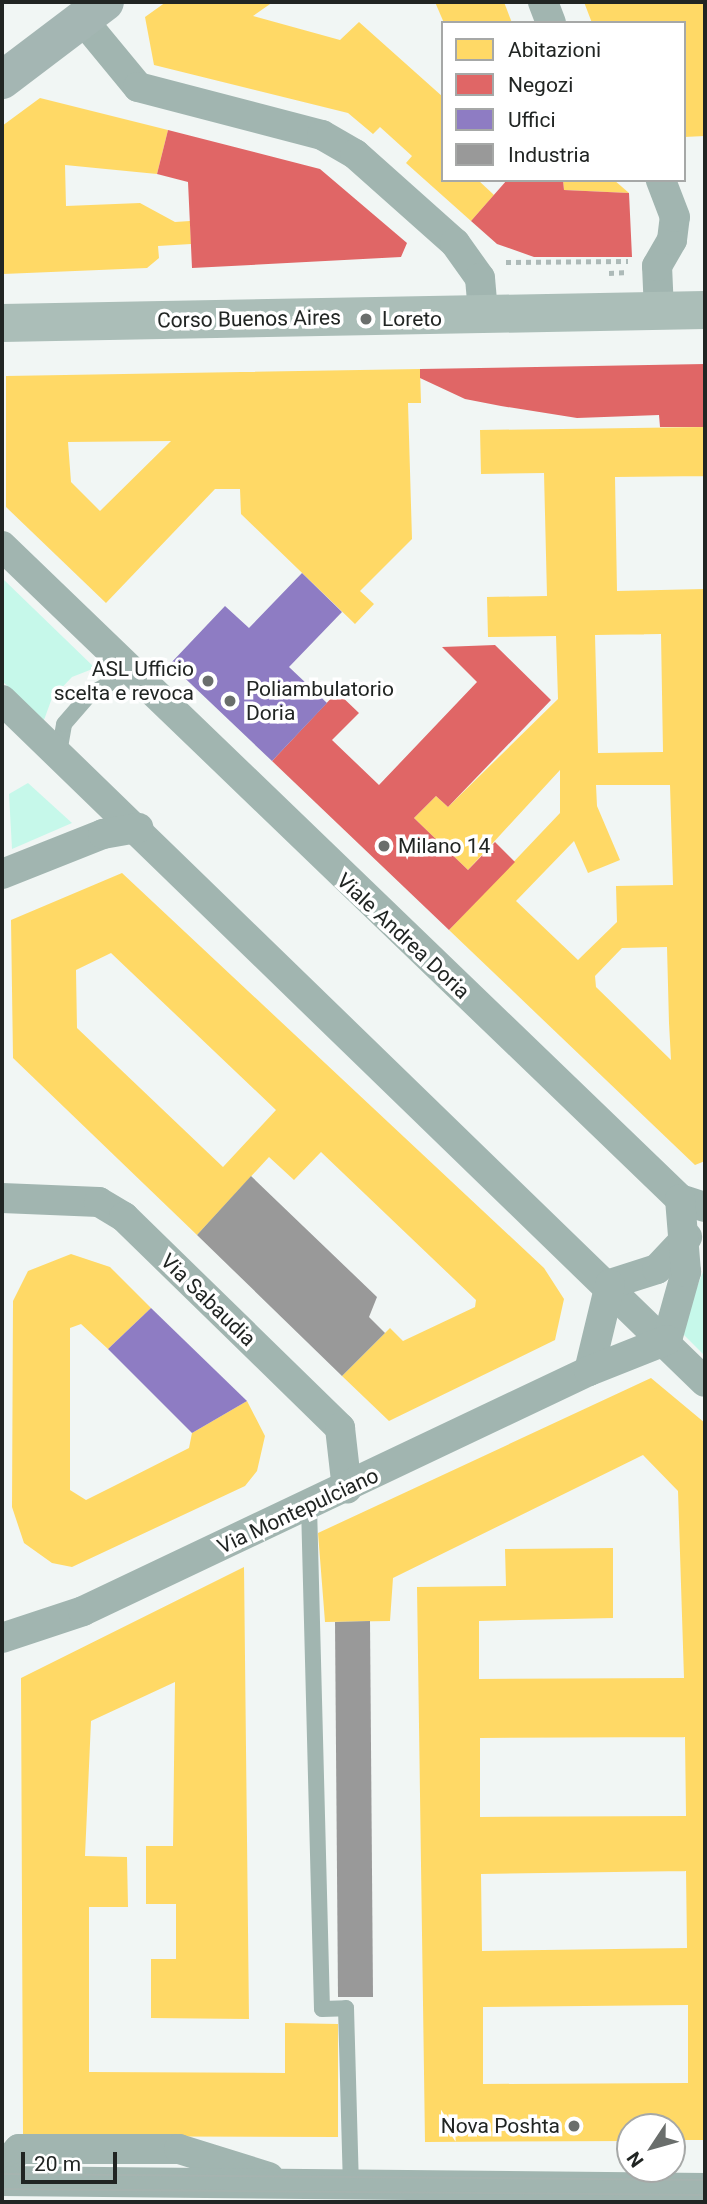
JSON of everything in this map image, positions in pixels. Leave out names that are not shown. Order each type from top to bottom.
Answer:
[{"type":"main road","points":[[9,67],[93,10]]},
{"type":"main road","name":"Corso Buenos Aires","points":[[2,323],[705,310]]},
{"type":"street","points":[[543,2],[550,21]]},
{"type":"street","points":[[93,10],[138,87],[322,135],[355,154],[455,243],[480,278],[483,314]]},
{"type":"street","points":[[659,311],[657,266],[672,240],[675,217],[662,182]]},
{"type":"street","name":"Viale Andrea Doria","points":[[2,546],[127,673],[693,1203],[687,1237],[684,1288],[667,1340]]},
{"type":"street","points":[[2,700],[610,1284],[705,1382]]},
{"type":"street","points":[[2,874],[103,834],[138,828]]},
{"type":"street","name":"Via Sabaudia","points":[[2,1198],[99,1202],[124,1217],[340,1428],[347,1489]]},
{"type":"street","points":[[610,1284],[657,1269],[687,1237]]},
{"type":"street","points":[[589,1371],[610,1284]]},
{"type":"street","name":"Via Montepulciano","points":[[2,1638],[83,1611],[347,1489],[589,1371],[667,1340]]},
{"type":"street","points":[[2,2169],[19,2148],[179,2149],[216,2155],[286,2183]]},
{"type":"street","points":[[2,2181],[705,2188]]},
{"type":"lane","points":[[59,753],[64,724],[88,695],[127,673]]},
{"type":"lane","points":[[309,1506],[322,2008],[346,2008],[351,2184]]},
{"type":"path","points":[[506,262],[632,261]]},
{"type":"green space","points":[[2,578],[95,668],[72,677],[52,698],[44,720],[2,681]]},
{"type":"green space","points":[[28,783],[72,823],[12,849],[9,794]]},
{"type":"green space","points":[[705,1225],[705,1356],[679,1330],[703,1272]]},
{"type":"building: Abitazioni","points":[[166,2],[273,2],[253,16],[340,40],[359,22],[441,95],[441,182],[480,182],[494,195],[471,221],[406,163],[412,156],[380,127],[373,134],[348,113],[154,65],[145,17]]},
{"type":"building: Abitazioni","points":[[435,2],[504,2],[511,21],[443,21]]},
{"type":"building: Abitazioni","points":[[584,2],[705,2],[705,136],[686,137],[686,21],[591,21]]},
{"type":"building: Abitazioni","points":[[40,98],[168,130],[157,174],[65,165],[66,206],[140,203],[175,222],[190,221],[191,244],[158,246],[159,258],[147,268],[3,274],[2,126]]},
{"type":"building: Abitazioni","points":[[563,182],[616,182],[629,193],[564,190]]},
{"type":"building: Abitazioni","points":[[420,369],[421,403],[408,403],[412,539],[360,591],[374,604],[355,624],[241,514],[240,489],[215,489],[106,603],[6,507],[6,376]],"holes":[[[171,441],[100,511],[71,482],[68,442]]]},
{"type":"building: Abitazioni","points":[[705,427],[705,476],[615,477],[617,591],[705,589],[705,1161],[695,1165],[449,930],[560,813],[560,770],[468,870],[414,818],[436,796],[448,807],[558,699],[556,636],[488,637],[487,597],[547,596],[544,473],[481,474],[480,430]],"holes":[[[661,634],[663,752],[598,753],[595,635]],[[596,785],[670,785],[673,885],[616,886],[617,922],[578,960],[516,901],[574,841],[588,873],[620,860],[597,806]],[[667,947],[671,1060],[596,987],[595,976],[622,948]]]},
{"type":"building: Abitazioni","points":[[122,873],[544,1268],[564,1299],[555,1340],[389,1421],[342,1376],[390,1328],[403,1341],[475,1307],[476,1300],[321,1152],[294,1180],[269,1157],[197,1235],[13,1058],[11,920]],"holes":[[[111,953],[276,1110],[223,1167],[77,1028],[76,970]]]},
{"type":"building: Abitazioni","points":[[71,1254],[110,1267],[151,1308],[108,1349],[81,1324],[70,1328],[70,1490],[86,1500],[114,1486],[189,1448],[192,1433],[247,1401],[265,1436],[257,1471],[245,1486],[72,1567],[52,1563],[24,1543],[12,1507],[13,1301],[28,1271]]},
{"type":"building: Abitazioni","points":[[651,1378],[705,1423],[705,2140],[686,2140],[686,2113],[616,2113],[616,2141],[425,2142],[417,1587],[506,1586],[505,1549],[613,1548],[613,1618],[479,1621],[479,1679],[684,1678],[678,1491],[643,1455],[393,1578],[390,1621],[325,1622],[318,1533]],"holes":[[[685,1737],[686,1816],[480,1817],[480,1738]],[[686,1871],[687,1948],[482,1951],[481,1874]],[[688,2005],[688,2083],[483,2084],[483,2007]]]},
{"type":"building: Abitazioni","points":[[244,1567],[249,2019],[151,2018],[151,1959],[176,1959],[176,1904],[146,1904],[146,1846],[173,1846],[175,1682],[91,1721],[85,1856],[127,1857],[128,1907],[89,1907],[89,2072],[285,2073],[285,2023],[338,2024],[338,2137],[23,2136],[21,1678]]},
{"type":"building: Negozi","points":[[168,130],[320,169],[407,243],[401,257],[192,268],[188,182],[157,174]]},
{"type":"building: Negozi","points":[[505,182],[563,182],[564,190],[629,193],[632,257],[534,257],[497,244],[471,221]]},
{"type":"building: Negozi","points":[[705,364],[705,427],[660,427],[659,415],[577,418],[501,406],[465,399],[420,378],[420,369]]},
{"type":"building: Negozi","points":[[495,645],[551,700],[448,807],[436,796],[414,818],[468,870],[495,842],[515,862],[449,930],[272,761],[337,692],[359,713],[332,740],[379,785],[477,682],[442,647]]},
{"type":"building: Uffici","points":[[302,573],[342,612],[289,667],[327,703],[272,761],[170,664],[225,606],[249,628]]},
{"type":"building: Uffici","points":[[151,1308],[247,1401],[192,1433],[108,1349]]},
{"type":"building: Industria","points":[[251,1176],[377,1297],[369,1317],[385,1333],[342,1376],[197,1235]]},
{"type":"building: Industria","points":[[370,1621],[373,1997],[338,1997],[335,1622]]},
{"type":"tram line","points":[[2,2174],[705,2180]]},
{"type":"tram line","points":[[2,2189],[705,2195]]},
{"type":"place","name":"Loreto","points":[[366,319]]},
{"type":"place","name":"ASL Ufficio scelta e revoca","points":[[208,681]]},
{"type":"place","name":"Poliambulatorio Doria","points":[[230,701]]},
{"type":"place","name":"Milano 14","points":[[384,846]]},
{"type":"place","name":"Nova Poshta","points":[[574,2126]]}]
